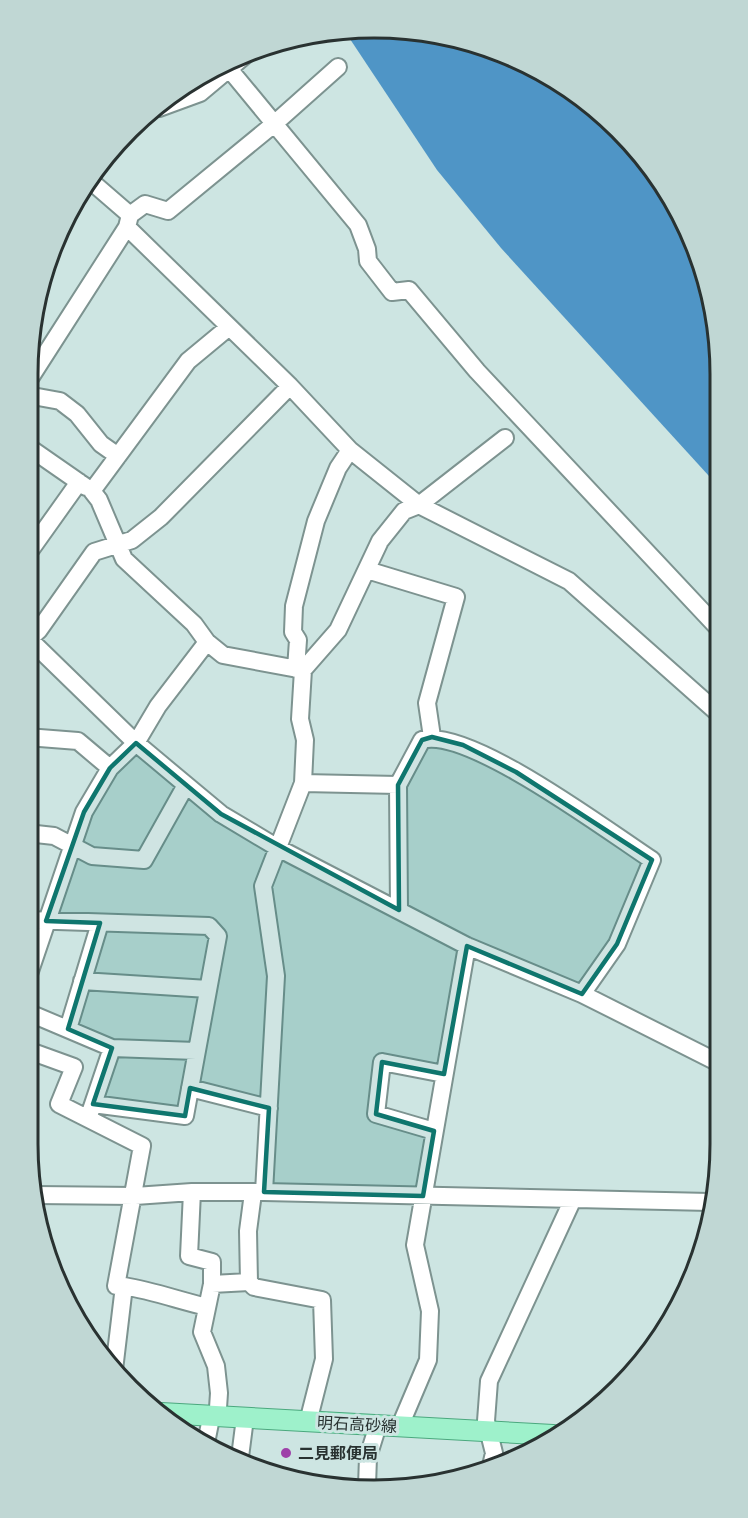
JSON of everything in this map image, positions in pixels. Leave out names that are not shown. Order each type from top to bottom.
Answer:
[{"type":"main road","name":"明石高砂線","points":[[174,1414],[542,1435]]},
{"type":"street","points":[[38,365],[128,221],[145,204],[168,211],[274,124],[338,67]]},
{"type":"street","points":[[176,102],[200,93],[230,70],[358,225],[367,249],[368,261],[392,292],[409,290],[477,371],[710,619]]},
{"type":"street","points":[[95,185],[350,450],[419,505],[569,581],[710,706]]},
{"type":"street","points":[[38,542],[86,487],[118,456],[188,361],[230,327]]},
{"type":"street","points":[[38,631],[94,552],[132,540],[161,517],[290,386]]},
{"type":"street","points":[[38,397],[60,401],[77,414],[101,444],[118,456]]},
{"type":"street","points":[[299,669],[338,630],[380,541],[404,511],[419,505],[506,438]]},
{"type":"street","points":[[308,1422],[324,1359],[322,1300],[254,1287],[249,1282],[248,1230],[258,1192],[269,1108],[276,976],[263,886],[303,783],[305,740],[300,719],[298,640],[293,632],[294,606],[316,521],[338,468],[350,450]]},
{"type":"street","points":[[38,455],[46,462],[65,470],[99,500],[124,559],[194,624],[207,642],[223,655],[299,669]]},
{"type":"street","points":[[367,570],[456,597],[427,703],[432,737]]},
{"type":"street","points":[[38,946],[84,812],[110,768],[136,742],[158,706],[207,642]]},
{"type":"street","points":[[38,648],[136,742],[221,814],[278,848],[467,946],[582,994],[710,1058]]},
{"type":"street","points":[[399,910],[398,785],[422,740],[432,737],[463,745],[516,771],[652,860],[617,944],[582,994]]},
{"type":"street","points":[[38,738],[78,741],[110,768]]},
{"type":"street","points":[[303,783],[398,785]]},
{"type":"street","points":[[38,835],[54,836],[92,856],[144,860],[186,784]]},
{"type":"street","points":[[38,921],[209,926],[218,936],[185,1116],[91,1112],[59,1104],[74,1067],[38,1054]]},
{"type":"street","points":[[68,1029],[100,923]]},
{"type":"street","points":[[400,1426],[428,1360],[431,1333],[430,1311],[416,1245],[467,946]]},
{"type":"street","points":[[81,981],[208,989]]},
{"type":"street","points":[[38,1017],[112,1048],[196,1051]]},
{"type":"street","points":[[91,1112],[112,1048]]},
{"type":"street","points":[[434,1131],[376,1114],[382,1062],[444,1074]]},
{"type":"street","points":[[190,1088],[269,1108]]},
{"type":"street","points":[[91,1112],[142,1146],[135,1196],[116,1286],[164,1293],[179,1300],[207,1306]]},
{"type":"street","points":[[192,1192],[189,1256],[212,1262],[212,1284],[202,1332],[207,1338],[216,1366],[219,1393],[218,1408],[211,1418],[207,1436]]},
{"type":"street","points":[[41,1195],[135,1196],[192,1192],[258,1192],[705,1202]]},
{"type":"street","points":[[493,1459],[494,1453],[486,1421],[489,1381],[573,1199]]},
{"type":"street","points":[[212,1284],[249,1282]]},
{"type":"street","points":[[115,1359],[124,1286]]},
{"type":"street","points":[[241,1453],[245,1419]]},
{"type":"street","points":[[367,1480],[368,1457],[378,1425]]},
{"type":"highlighted area","points":[[432,737],[463,745],[516,772],[652,860],[617,944],[582,994],[467,946],[444,1074],[382,1062],[376,1114],[434,1131],[423,1196],[264,1192],[269,1108],[190,1088],[185,1116],[93,1104],[112,1048],[68,1029],[100,923],[46,921],[84,812],[110,768],[136,743],[221,814],[399,910],[398,785],[422,740]]},
{"type":"water","points":[[349,38],[418,40],[461,49],[503,63],[561,94],[579,107],[612,136],[641,169],[676,225],[693,266],[704,308],[710,352],[710,477],[501,248],[437,170]]},
{"type":"place","name":"二見郵便局","points":[[286,1453]]}]
